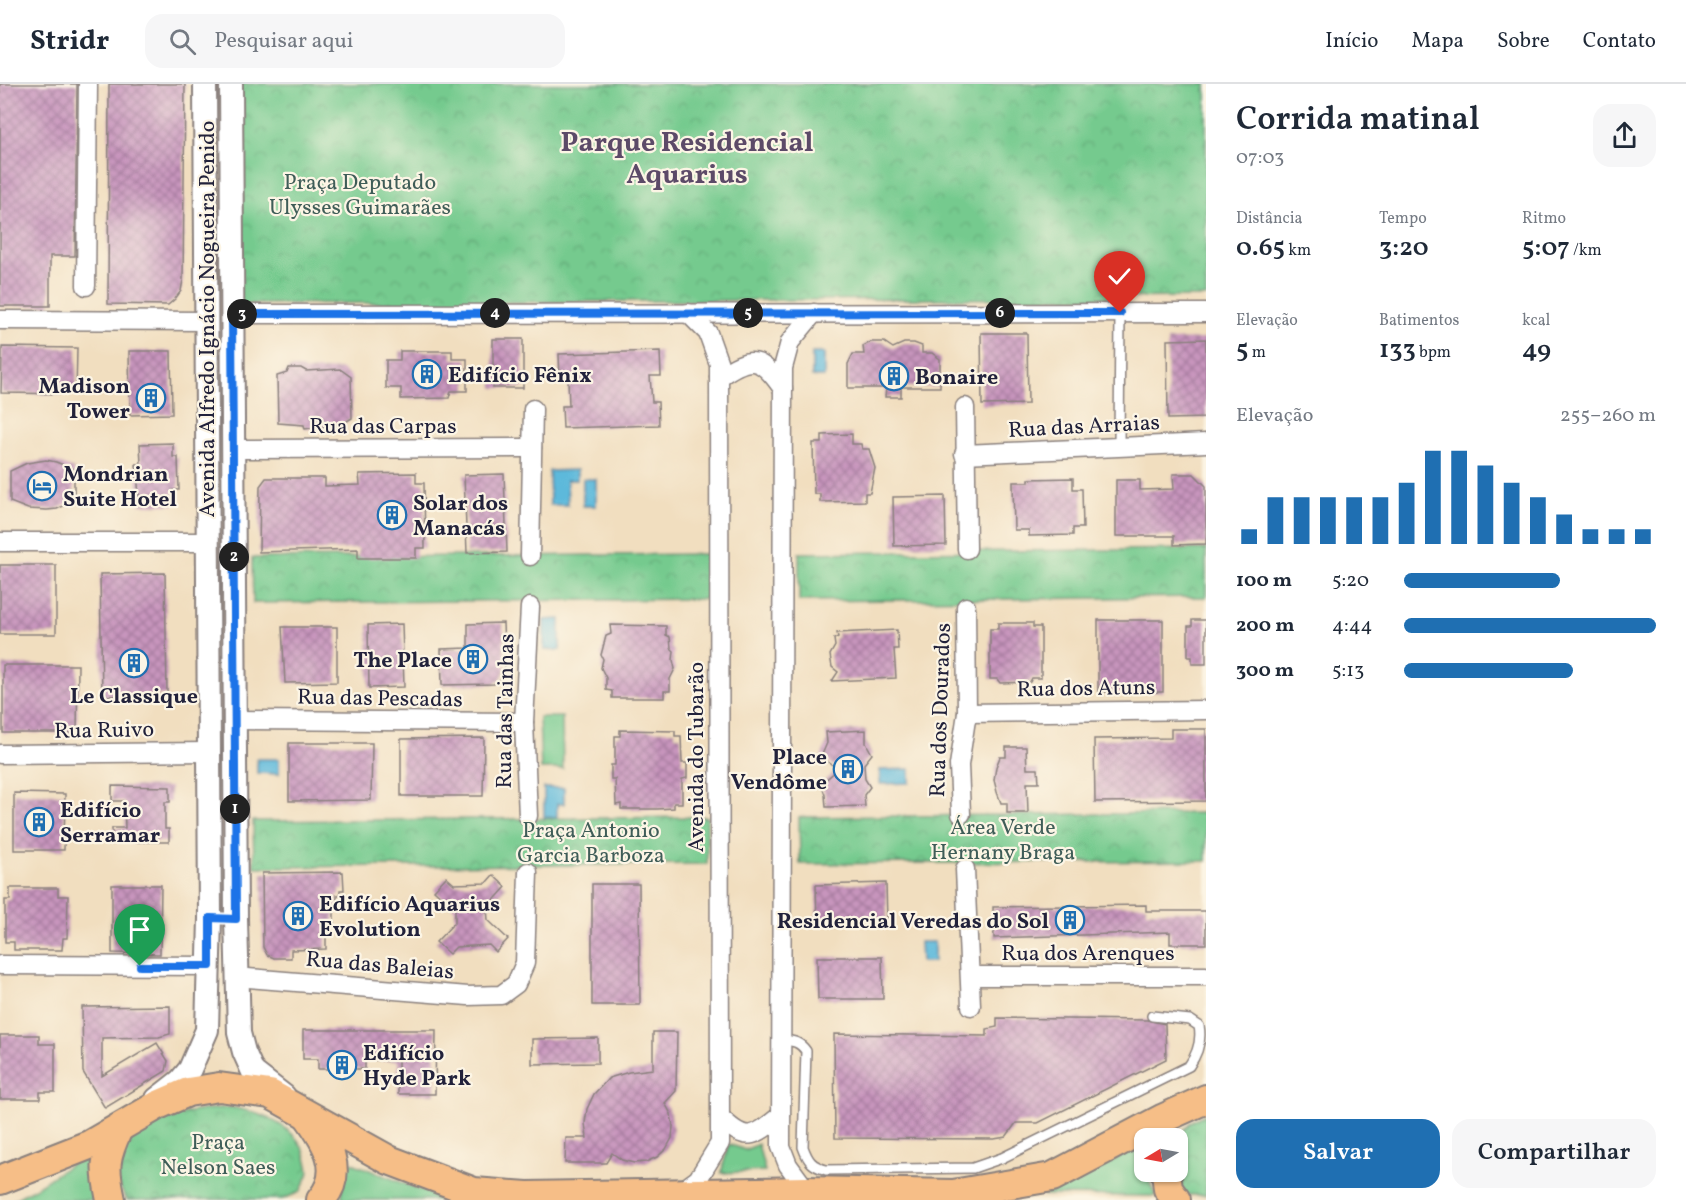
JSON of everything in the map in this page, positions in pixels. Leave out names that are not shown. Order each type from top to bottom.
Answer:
[{"type":"main road","points":[[0,1180],[89,1145],[158,1105],[188,1092],[219,1087],[270,1094],[389,1160],[474,1192],[528,1196],[807,1191],[953,1194],[1052,1177],[1199,1101]]},
{"type":"main road","points":[[1176,1128],[1199,1101]]},
{"type":"main road","points":[[304,1112],[322,1135],[331,1152],[333,1168],[331,1182],[321,1200]]},
{"type":"main road","points":[[111,1200],[105,1166],[108,1151],[118,1129]]},
{"type":"main road","points":[[1167,1182],[1168,1189],[1176,1200]]},
{"type":"street","points":[[86,286],[88,84]]},
{"type":"street","name":"Avenida Alfredo Ignácio Nogueira Penido","points":[[118,1129],[180,1081],[190,1069],[207,1030],[210,918],[205,84]]},
{"type":"street","name":"Avenida Alfredo Ignácio Nogueira Penido","points":[[231,84],[236,977],[239,1033],[253,1072],[304,1112]]},
{"type":"street","name":"Avenida do Tubarão","points":[[676,1194],[698,1179],[720,1143],[719,364],[708,333],[688,313]]},
{"type":"street","points":[[807,1191],[788,1165],[781,1148],[783,368],[790,342],[814,313]]},
{"type":"street","points":[[232,314],[1206,313]]},
{"type":"street","points":[[0,320],[206,321]]},
{"type":"street","points":[[719,377],[744,363],[759,362],[770,370],[783,389]]},
{"type":"street","points":[[965,407],[967,549]]},
{"type":"street","points":[[530,556],[533,410]]},
{"type":"street","name":"Rua das Arraias","points":[[964,454],[1206,443]]},
{"type":"street","name":"Rua das Carpas","points":[[233,449],[532,448]]},
{"type":"street","points":[[0,542],[207,542]]},
{"type":"street","name":"Rua das Tainhas","points":[[528,816],[524,722],[530,607]]},
{"type":"street","name":"Rua dos Dourados","points":[[961,814],[959,765],[967,713],[966,607]]},
{"type":"street","name":"Rua dos Atuns","points":[[967,713],[1206,710]]},
{"type":"street","name":"Rua das Pescadas","points":[[235,720],[524,722]]},
{"type":"street","points":[[209,752],[235,759]]},
{"type":"street","name":"Rua Ruivo","points":[[0,754],[209,752]]},
{"type":"street","points":[[965,869],[971,1006]]},
{"type":"street","name":"Rua das Baleias","points":[[236,977],[468,996],[501,995],[516,984],[525,963],[528,872]]},
{"type":"street","points":[[210,918],[236,919]]},
{"type":"street","points":[[0,965],[210,966]]},
{"type":"street","name":"Rua dos Arenques","points":[[970,976],[1206,976]]},
{"type":"street","points":[[720,1117],[734,1132],[748,1135],[761,1132],[781,1115]]},
{"type":"lane","points":[[1119,447],[1120,313]]},
{"type":"lane","points":[[782,1040],[796,1041],[806,1051],[803,1147],[807,1159],[814,1167],[826,1170],[973,1168],[1002,1158],[1189,1066],[1199,1047],[1201,1037],[1199,1026],[1190,1020],[1152,1016]]},
{"type":"green space","name":"Praça Deputado Ulysses Guimarães","points":[[239,84],[1206,84],[1206,297],[239,304]]},
{"type":"green space","points":[[1206,549],[1206,597],[799,601],[799,553]]},
{"type":"green space","points":[[706,554],[706,599],[253,603],[252,558]]},
{"type":"green space","points":[[539,717],[562,717],[563,769],[541,769]]},
{"type":"green space","name":"Área Verde Hernany Braga","points":[[1206,813],[1206,861],[800,864],[799,817]]},
{"type":"green space","name":"Praça Antonio Garcia Barboza","points":[[707,817],[707,864],[254,867],[253,821]]},
{"type":"green space","name":"Praça Nelson Saes","points":[[231,1107],[266,1117],[288,1130],[296,1139],[303,1149],[309,1170],[300,1192],[283,1199],[127,1200],[119,1181],[119,1166],[126,1145],[137,1134],[165,1118],[182,1113]]},
{"type":"green space","points":[[1206,1114],[1206,1195],[1186,1195],[1176,1186],[1176,1182],[1188,1182],[1188,1128],[1185,1128]]},
{"type":"green space","points":[[729,1144],[745,1150],[758,1144],[765,1171],[721,1173]]},
{"type":"green space","points":[[1134,1150],[1134,1182],[1150,1182],[1156,1196],[1043,1195]]},
{"type":"green space","points":[[89,1152],[94,1200],[13,1200],[35,1188]]},
{"type":"green space","points":[[342,1159],[446,1200],[342,1200]]},
{"type":"water","points":[[812,353],[824,353],[824,377],[812,377]]},
{"type":"water","points":[[577,470],[577,480],[567,480],[568,505],[550,505],[549,471]]},
{"type":"water","points":[[583,479],[596,479],[596,506],[583,506]]},
{"type":"water","points":[[560,619],[560,650],[544,650],[544,620]]},
{"type":"water","points":[[257,759],[279,759],[279,774],[257,773]]},
{"type":"water","points":[[910,769],[910,783],[880,784],[880,770]]},
{"type":"water","points":[[544,788],[564,788],[564,804],[557,804],[557,818],[544,817]]},
{"type":"water","points":[[920,942],[934,942],[934,962],[921,962]]},
{"type":"building","points":[[0,84],[77,84],[75,256],[50,256],[50,306],[0,306]]},
{"type":"building","points":[[109,84],[185,84],[183,280],[181,291],[168,305],[108,304]]},
{"type":"building","points":[[981,333],[1027,333],[1028,404],[982,405]]},
{"type":"building","points":[[493,339],[523,339],[523,388],[493,388]]},
{"type":"building","points":[[1206,339],[1206,418],[1168,419],[1167,340]]},
{"type":"building","name":"Bonaire","points":[[871,342],[884,342],[893,348],[904,343],[922,346],[922,353],[932,353],[940,359],[940,387],[901,387],[901,397],[885,397],[886,388],[848,388],[848,364],[853,354],[864,354],[863,346]]},
{"type":"building","points":[[2,347],[77,348],[76,394],[1,393]]},
{"type":"building","name":"Madison Tower","points":[[129,351],[171,351],[172,414],[130,415]]},
{"type":"building","name":"Edifício Fênix","points":[[400,351],[452,351],[452,359],[467,359],[467,391],[451,391],[449,398],[401,399],[401,388],[386,388],[386,360],[400,360]]},
{"type":"building","points":[[660,351],[661,376],[650,376],[652,402],[658,402],[659,425],[563,428],[562,406],[569,406],[568,379],[560,379],[559,354]]},
{"type":"building","points":[[289,368],[301,368],[306,371],[340,369],[351,377],[352,418],[342,424],[305,429],[304,425],[278,423],[277,376],[287,373]]},
{"type":"building","points":[[852,434],[852,444],[861,444],[862,449],[869,449],[875,468],[870,493],[865,493],[865,501],[820,502],[820,494],[814,494],[813,443],[822,443],[822,435]]},
{"type":"building","points":[[173,443],[173,457],[178,457],[179,490],[173,490],[174,505],[140,505],[136,464],[141,464],[140,444]]},
{"type":"building","name":"Mondrian Suite Hotel","points":[[46,460],[74,469],[74,501],[57,509],[47,510],[28,509],[10,502],[10,471],[27,463]]},
{"type":"building","points":[[416,473],[416,483],[424,483],[425,548],[416,548],[416,558],[358,558],[358,549],[259,552],[260,486],[266,478],[325,478],[325,486],[360,485],[359,474]]},
{"type":"building","points":[[504,474],[507,552],[467,553],[464,475]]},
{"type":"building","points":[[1173,474],[1194,474],[1206,486],[1206,544],[1174,545],[1174,536],[1116,536],[1116,480],[1140,480],[1140,490],[1174,489]]},
{"type":"building","points":[[1073,478],[1073,489],[1082,489],[1083,528],[1073,528],[1073,535],[1029,536],[1029,530],[1014,530],[1013,482],[1029,482],[1029,479]]},
{"type":"building","points":[[945,496],[946,545],[894,546],[893,497]]},
{"type":"building","points":[[0,565],[56,565],[56,634],[0,634]]},
{"type":"building","name":"Le Classique","points":[[165,573],[167,695],[102,696],[100,574]]},
{"type":"building","points":[[1098,620],[1163,620],[1163,692],[1098,692]]},
{"type":"building","points":[[1192,620],[1206,620],[1206,664],[1192,664],[1192,657],[1188,657],[1188,626],[1192,626]]},
{"type":"building","name":"The Place","points":[[503,623],[505,670],[501,679],[494,684],[442,685],[441,649],[468,648],[468,624]]},
{"type":"building","points":[[998,623],[1033,623],[1033,627],[1041,627],[1041,678],[1032,678],[1030,682],[1000,683],[997,679],[990,679],[990,629],[998,629]]},
{"type":"building","points":[[402,624],[404,687],[369,688],[368,625]]},
{"type":"building","points":[[610,625],[666,626],[666,635],[670,637],[671,648],[674,651],[675,669],[670,679],[670,691],[664,691],[664,698],[612,698],[612,691],[606,690],[606,678],[601,668],[603,659],[601,655],[606,636],[611,634]]},
{"type":"building","points":[[282,627],[337,627],[337,682],[285,683]]},
{"type":"building","points":[[897,630],[898,649],[894,649],[896,678],[832,681],[838,672],[832,667],[830,655],[835,646],[834,639],[838,637],[837,633]]},
{"type":"building","points":[[3,665],[78,665],[77,733],[3,733]]},
{"type":"building","points":[[1171,729],[1206,729],[1206,801],[1095,802],[1094,739],[1171,738]]},
{"type":"building","points":[[620,730],[675,731],[675,736],[681,736],[682,763],[687,763],[687,778],[682,779],[682,803],[674,803],[674,808],[657,809],[621,809],[621,804],[616,805],[615,779],[611,779],[611,765],[615,765],[615,736],[620,736]]},
{"type":"building","name":"Place Vendôme","points":[[866,730],[866,743],[872,754],[864,764],[865,779],[870,787],[864,795],[865,806],[826,807],[821,784],[838,769],[821,757],[827,743],[826,732]]},
{"type":"building","points":[[484,738],[483,796],[401,796],[401,739]]},
{"type":"building","points":[[289,743],[372,743],[371,800],[289,801]]},
{"type":"building","points":[[1006,747],[1026,747],[1027,769],[1038,769],[1039,783],[1027,783],[1028,813],[1007,813],[1007,803],[1001,803],[997,792],[994,780],[996,767],[1000,757],[1006,757]]},
{"type":"building","points":[[112,786],[170,787],[170,802],[165,802],[165,829],[169,829],[169,842],[112,842],[112,828],[125,828],[124,801],[112,801]]},
{"type":"building","name":"Edifício Serramar","points":[[14,793],[65,794],[64,850],[14,850]]},
{"type":"building","name":"Edifício Aquarius Evolution","points":[[343,872],[344,890],[340,890],[340,895],[337,895],[337,906],[334,907],[334,926],[326,926],[326,949],[291,950],[291,958],[274,958],[267,955],[263,947],[262,873]]},
{"type":"building","points":[[493,875],[506,887],[487,908],[488,920],[508,939],[496,952],[489,945],[456,947],[449,954],[436,942],[455,922],[455,909],[434,890],[446,877],[454,884],[486,883]]},
{"type":"building","points":[[886,883],[887,921],[841,921],[841,923],[817,924],[816,885]]},
{"type":"building","points":[[592,884],[639,884],[640,1005],[592,1005]]},
{"type":"building","points":[[112,885],[161,885],[160,954],[112,953]]},
{"type":"building","points":[[10,888],[58,888],[58,896],[68,896],[67,938],[63,938],[62,950],[14,950],[14,942],[5,942],[5,900],[10,900]]},
{"type":"building","name":"Residencial Veredas do Sol","points":[[1146,905],[1146,911],[1206,911],[1206,944],[1170,944],[1170,932],[994,938],[993,907]]},
{"type":"building","points":[[817,957],[882,957],[883,999],[818,999]]},
{"type":"building","points":[[170,1006],[170,1034],[159,1037],[102,1038],[102,1076],[157,1043],[168,1061],[166,1071],[105,1108],[83,1072],[82,1007]]},
{"type":"building","points":[[997,1018],[1147,1020],[1165,1024],[1166,1059],[1038,1123],[1016,1123],[1006,1137],[994,1139],[835,1138],[834,1034],[987,1036],[987,1029],[997,1027]]},
{"type":"building","name":"Edifício Hyde Park","points":[[303,1030],[436,1030],[435,1094],[398,1094],[398,1061],[365,1060],[365,1069],[318,1069],[318,1059],[303,1059]]},
{"type":"building","points":[[653,1032],[677,1032],[676,1091],[665,1103],[671,1114],[673,1126],[672,1138],[666,1149],[657,1157],[646,1162],[634,1163],[622,1160],[612,1153],[606,1163],[565,1163],[566,1138],[587,1138],[585,1123],[587,1109],[594,1094],[609,1078],[629,1072],[653,1069]]},
{"type":"building","points":[[0,1035],[39,1035],[39,1044],[55,1044],[55,1092],[40,1092],[40,1099],[0,1099]]},
{"type":"building","points":[[598,1038],[598,1063],[532,1064],[532,1039]]},
{"type":"place","name":"Edifício Fênix","points":[[427,374]]},
{"type":"place","name":"Bonaire","points":[[894,376]]},
{"type":"place","name":"Madison Tower","points":[[151,398]]},
{"type":"place","name":"Mondrian Suite Hotel","points":[[42,486]]},
{"type":"place","name":"Solar dos Manacás","points":[[392,515]]},
{"type":"place","name":"The Place","points":[[473,659]]},
{"type":"place","name":"Le Classique","points":[[134,663]]},
{"type":"place","name":"Place Vendôme","points":[[848,769]]},
{"type":"place","name":"Edifício Serramar","points":[[39,822]]},
{"type":"place","name":"Edifício Aquarius Evolution","points":[[298,916]]},
{"type":"place","name":"Residencial Veredas do Sol","points":[[1070,920]]},
{"type":"place","name":"Edifício Hyde Park","points":[[342,1065]]},
{"type":"district","name":"Parque Residencial Aquarius","points":[[687,157]]},
{"type":"route","points":[[140,966],[210,966],[210,918],[236,919],[232,314],[1120,313]]}]
